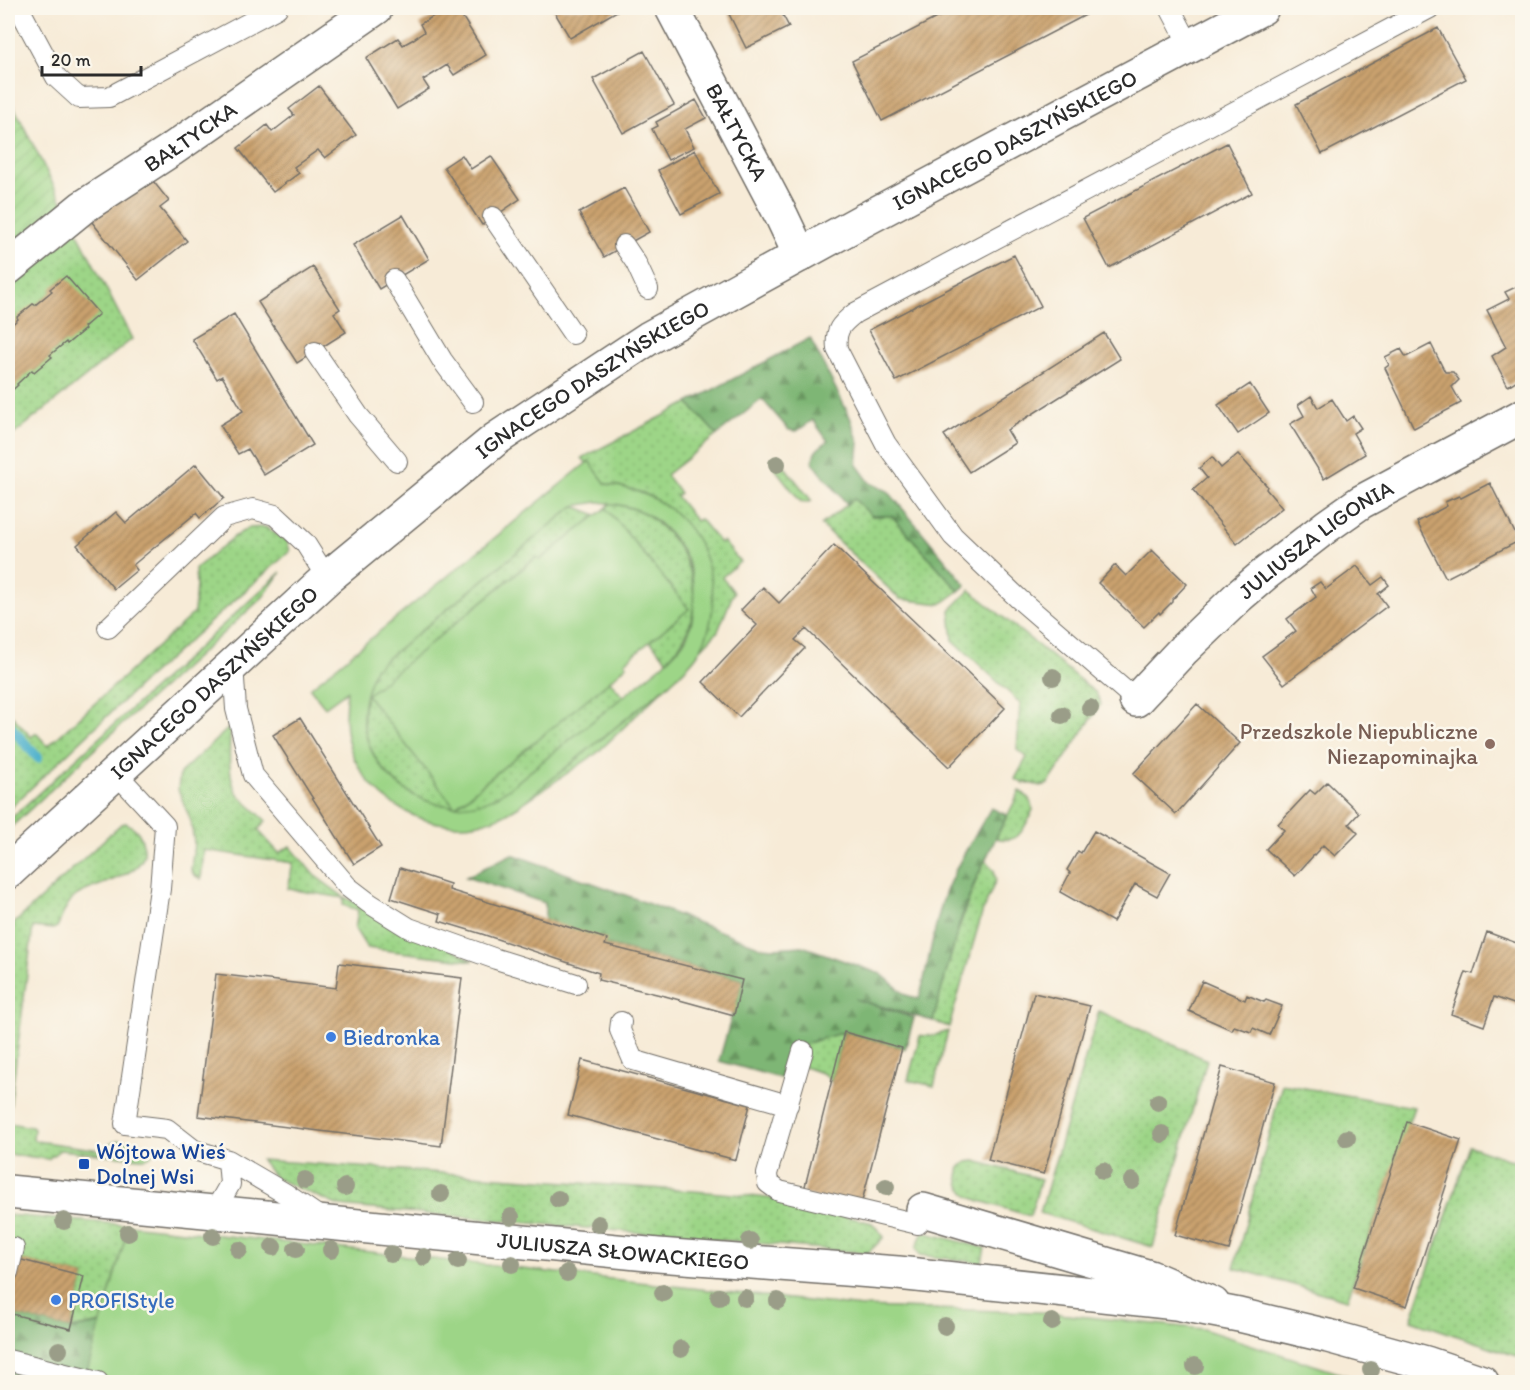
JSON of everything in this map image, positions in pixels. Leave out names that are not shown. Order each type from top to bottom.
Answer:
[{"type":"street","name":"BAŁTYCKA","points":[[8,268],[83,207],[171,150],[376,8]]},
{"type":"street","name":"BAŁTYCKA","points":[[672,8],[800,255]]},
{"type":"street","name":"IGNACEGO DASZYŃSKIEGO","points":[[8,872],[327,578],[496,440],[649,338],[1262,8]]},
{"type":"street","name":"JULIUSZA LIGONIA","points":[[1136,700],[1238,597],[1327,526],[1361,502],[1522,416]]},
{"type":"street","name":"JULIUSZA SŁOWACKIEGO","points":[[8,1192],[658,1255],[927,1276],[1176,1303],[1328,1336],[1426,1363],[1482,1383]]},
{"type":"street","name":"JULIUSZA SŁOWACKIEGO","points":[[921,1217],[1150,1277],[1239,1315]]},
{"type":"lane","points":[[19,8],[56,77],[79,98],[109,97],[277,8]]},
{"type":"lane","points":[[1170,8],[1190,46]]},
{"type":"lane","points":[[1136,700],[1019,599],[953,536],[885,444],[837,349],[836,335],[843,323],[855,313],[1430,8]]},
{"type":"lane","points":[[493,217],[573,334]]},
{"type":"lane","points":[[624,245],[636,263],[648,289]]},
{"type":"lane","points":[[394,280],[442,360],[472,402]]},
{"type":"lane","points":[[315,352],[358,415],[397,461]]},
{"type":"lane","points":[[108,628],[224,517],[253,509],[275,515],[305,543],[327,578]]},
{"type":"lane","points":[[233,664],[236,709],[253,775],[348,887],[409,928],[576,984]]},
{"type":"lane","points":[[115,772],[165,826],[160,889],[125,1124],[167,1129],[194,1150],[228,1160],[331,1224]]},
{"type":"lane","points":[[621,1022],[620,1030],[633,1060],[788,1105]]},
{"type":"lane","points":[[803,1051],[767,1174],[768,1183],[779,1191],[921,1217]]},
{"type":"lane","points":[[214,1212],[230,1184],[228,1160]]},
{"type":"lane","points":[[8,1272],[14,1248]]},
{"type":"lane","points":[[8,1360],[98,1383]]},
{"type":"green space","points":[[8,95],[66,210],[8,257]]},
{"type":"green space","points":[[66,210],[132,339],[8,439],[8,257]]},
{"type":"green space","points":[[810,338],[850,417],[859,443],[857,465],[870,483],[888,491],[966,585],[959,591],[892,516],[872,516],[854,499],[847,504],[813,463],[815,452],[828,441],[813,420],[797,431],[789,430],[762,399],[717,435],[688,403]]},
{"type":"green space","points":[[688,403],[717,435],[666,475],[680,493],[676,496],[696,521],[700,519],[720,543],[723,541],[740,562],[722,577],[734,592],[718,631],[699,651],[712,601],[711,578],[677,515],[643,493],[606,484],[582,458]]},
{"type":"green space","points":[[776,460],[780,461],[812,501],[801,502],[773,466]]},
{"type":"green space","points":[[589,461],[606,484],[644,494],[669,508],[690,529],[707,563],[713,601],[711,620],[706,638],[697,655],[671,682],[519,806],[494,819],[471,824],[447,824],[424,820],[384,797],[367,780],[355,760],[346,731],[347,691],[325,707],[310,688]],"holes":[[[598,502],[630,507],[648,515],[667,531],[682,551],[689,565],[694,592],[692,621],[684,642],[661,666],[511,787],[485,801],[456,806],[619,673],[627,665],[625,662],[689,609],[606,508],[540,560],[537,557],[367,695],[454,806],[437,804],[405,790],[381,766],[366,735],[363,717],[364,704],[375,668],[574,506]]]},
{"type":"green space","points":[[854,499],[872,516],[892,516],[959,591],[941,604],[900,599],[821,525]]},
{"type":"green space","points":[[611,503],[646,514],[673,540],[684,556],[694,592],[693,611],[680,645],[667,660],[650,641],[688,609],[606,508]]},
{"type":"green space","points":[[574,506],[597,515],[540,560],[536,557],[368,695],[455,807],[415,796],[397,784],[383,768],[372,750],[365,730],[364,706],[375,668]]},
{"type":"green space","points":[[265,527],[287,541],[290,551],[145,680],[8,810],[8,711],[31,737],[36,733],[48,746],[194,613],[195,569],[248,528]]},
{"type":"green space","points":[[281,572],[263,597],[8,830],[8,821]]},
{"type":"green space","points":[[970,590],[1096,693],[1101,704],[1048,784],[1040,786],[1025,782],[1024,784],[1015,779],[1027,757],[1017,750],[1020,703],[953,640],[950,610]]},
{"type":"green space","points":[[609,680],[624,697],[498,797],[476,805],[455,807]]},
{"type":"green space","points":[[671,682],[597,753],[519,806]]},
{"type":"green space","points":[[231,726],[229,759],[233,784],[242,798],[266,821],[258,830],[279,853],[290,846],[314,875],[344,897],[473,961],[367,948],[355,929],[358,910],[343,905],[344,898],[288,889],[293,863],[204,850],[201,879],[194,875],[191,870],[194,843],[191,822],[178,789],[180,773]]},
{"type":"green space","points":[[1020,791],[1029,799],[1033,810],[1027,823],[1016,837],[1004,840],[996,838]]},
{"type":"green space","points":[[991,808],[1007,815],[975,881],[960,922],[933,1021],[855,999],[914,1018],[905,1049],[844,1032],[804,1044],[794,1082],[719,1061],[742,980],[606,945],[602,960],[545,945],[545,903],[466,877],[512,854],[761,947],[802,946],[881,974],[906,995],[919,999],[937,920],[949,883]]},
{"type":"green space","points":[[126,823],[137,831],[142,840],[144,855],[140,863],[120,877],[84,891],[72,899],[57,927],[53,929],[33,927],[8,1123],[8,929],[121,824]]},
{"type":"green space","points":[[985,860],[994,870],[996,880],[983,910],[949,1027],[933,1021],[962,919]]},
{"type":"green space","points":[[1099,1011],[1207,1060],[1153,1247],[1040,1213]]},
{"type":"green space","points":[[948,1031],[934,1086],[908,1080],[920,1036]]},
{"type":"green space","points":[[844,1032],[831,1082],[824,1074],[799,1065],[804,1044]]},
{"type":"green space","points":[[1282,1084],[1414,1107],[1347,1300],[1234,1268]]},
{"type":"green space","points":[[8,1123],[32,1127],[34,1129],[33,1139],[36,1141],[101,1150],[119,1140],[155,1147],[153,1153],[146,1158],[60,1150],[48,1159],[8,1154]]},
{"type":"green space","points":[[1470,1146],[1522,1164],[1522,1346],[1519,1357],[1411,1320]]},
{"type":"green space","points":[[261,1160],[734,1194],[775,1199],[872,1223],[884,1237],[868,1253],[339,1206],[275,1178]]},
{"type":"green space","points":[[975,1161],[1041,1179],[1030,1216],[968,1196],[960,1186],[958,1176],[960,1167],[967,1162]]},
{"type":"green space","points":[[8,1215],[129,1225],[125,1251],[101,1323],[71,1329],[84,1276],[19,1260],[8,1303]]},
{"type":"green space","points":[[129,1225],[862,1307],[1039,1312],[1203,1329],[1366,1382],[84,1382]]},
{"type":"green space","points":[[923,1232],[985,1248],[982,1263],[920,1255],[916,1248]]},
{"type":"green space","points":[[8,1313],[71,1329],[150,1315],[383,1382],[8,1382]]},
{"type":"building","points":[[447,8],[457,8],[486,55],[454,75],[447,65],[423,80],[429,89],[397,109],[366,58],[398,38],[403,45],[412,40],[424,32],[420,24]]},
{"type":"building","points":[[552,8],[615,8],[617,11],[570,38]]},
{"type":"building","points":[[726,8],[779,8],[789,27],[746,48]]},
{"type":"building","points":[[956,8],[1099,8],[882,121],[852,61]]},
{"type":"building","points":[[1438,28],[1466,79],[1322,154],[1296,104]]},
{"type":"building","points":[[644,51],[674,105],[623,133],[593,79]]},
{"type":"building","points":[[319,86],[356,135],[325,158],[318,150],[294,167],[299,173],[273,192],[238,148],[267,125],[272,132],[294,115],[289,109]]},
{"type":"building","points":[[696,100],[706,118],[685,129],[694,147],[668,160],[652,129],[658,126],[656,122]]},
{"type":"building","points":[[1227,143],[1252,193],[1109,268],[1083,218]]},
{"type":"building","points":[[695,150],[719,194],[681,214],[658,170]]},
{"type":"building","points":[[462,155],[471,169],[491,156],[520,199],[482,225],[444,167]]},
{"type":"building","points":[[145,171],[169,201],[160,208],[187,241],[138,280],[88,217]]},
{"type":"building","points":[[624,188],[649,232],[604,257],[579,213]]},
{"type":"building","points":[[403,215],[429,259],[379,289],[353,245]]},
{"type":"building","points":[[1014,255],[1041,306],[896,381],[869,330]]},
{"type":"building","points":[[313,267],[340,309],[334,313],[346,332],[297,363],[258,302]]},
{"type":"building","points":[[66,276],[99,314],[84,327],[85,329],[50,355],[52,357],[34,372],[32,370],[8,394],[8,328],[18,319],[17,317],[52,291],[50,289]]},
{"type":"building","points":[[1520,285],[1522,290],[1522,371],[1520,372],[1522,377],[1508,386],[1492,356],[1506,347],[1487,310],[1509,299],[1505,292]]},
{"type":"building","points":[[234,314],[313,445],[264,475],[248,449],[238,454],[220,425],[243,411],[222,376],[217,379],[192,339]]},
{"type":"building","points":[[1104,333],[1120,359],[1007,430],[1015,443],[969,472],[944,435]]},
{"type":"building","points":[[1431,344],[1445,372],[1453,372],[1459,380],[1452,387],[1461,403],[1414,428],[1385,368],[1389,365],[1385,357],[1401,349],[1406,357]]},
{"type":"building","points":[[1250,384],[1269,413],[1238,434],[1218,405]]},
{"type":"building","points":[[1311,396],[1318,408],[1332,399],[1346,421],[1353,416],[1361,428],[1353,433],[1365,454],[1324,479],[1290,424],[1304,416],[1298,405]]},
{"type":"building","points":[[1238,454],[1267,486],[1266,489],[1282,508],[1237,544],[1193,490],[1207,478],[1199,468],[1212,457],[1221,468]]},
{"type":"building","points":[[196,464],[224,498],[200,518],[196,513],[133,565],[137,570],[114,589],[77,545],[116,512],[126,523]]},
{"type":"building","points":[[1490,483],[1519,541],[1446,578],[1417,522],[1447,506],[1445,502],[1459,496],[1461,498]]},
{"type":"building","points":[[834,545],[1005,708],[949,767],[806,629],[795,640],[805,648],[739,717],[703,682],[757,625],[741,610],[763,587],[779,603]]},
{"type":"building","points":[[1152,550],[1187,584],[1160,614],[1159,612],[1144,627],[1098,583],[1115,565],[1126,576]]},
{"type":"building","points":[[1357,566],[1372,585],[1383,577],[1389,585],[1378,594],[1387,606],[1284,684],[1262,656],[1296,631],[1287,619],[1316,597],[1311,588],[1320,582],[1326,589]]},
{"type":"building","points":[[1197,704],[1240,743],[1176,814],[1133,774]]},
{"type":"building","points":[[300,718],[381,847],[354,864],[273,735]]},
{"type":"building","points":[[1327,782],[1359,813],[1349,824],[1358,833],[1335,856],[1323,845],[1295,876],[1266,849],[1284,830],[1278,824],[1310,790],[1315,794]]},
{"type":"building","points":[[1094,831],[1170,873],[1157,896],[1135,884],[1113,922],[1060,892],[1070,873],[1067,870],[1078,851],[1081,853]]},
{"type":"building","points":[[400,868],[450,884],[449,890],[607,939],[605,945],[742,980],[734,1015],[598,980],[599,973],[439,921],[441,914],[391,898]]},
{"type":"building","points":[[1487,932],[1522,945],[1522,1007],[1494,997],[1484,1026],[1451,1014],[1466,972],[1473,974]]},
{"type":"building","name":"Biedronka","points":[[339,963],[462,978],[441,1146],[198,1116],[216,974],[336,988]]},
{"type":"building","points":[[1202,981],[1245,1000],[1247,995],[1282,1006],[1269,1035],[1253,1028],[1251,1032],[1234,1026],[1232,1030],[1189,1011]]},
{"type":"building","points":[[1034,993],[1090,1006],[1044,1174],[988,1160]]},
{"type":"building","points":[[844,1032],[902,1048],[860,1209],[803,1194]]},
{"type":"building","points":[[582,1060],[750,1105],[736,1160],[568,1115]]},
{"type":"building","points":[[1222,1067],[1275,1082],[1229,1250],[1175,1235]]},
{"type":"building","points":[[1407,1122],[1461,1140],[1407,1306],[1353,1288]]},
{"type":"building","points":[[18,1259],[84,1276],[71,1329],[8,1313],[8,1303]]},
{"type":"waterway","points":[[8,724],[38,758]]},
{"type":"place","name":"Przedszkole Niepubliczne Niezapominajka","points":[[1490,744]]},
{"type":"place","name":"Biedronka","points":[[331,1037]]},
{"type":"place","name":"Wójtowa Wieś Dolnej Wsi","points":[[84,1164]]},
{"type":"place","name":"PROFIStyle","points":[[56,1300]]}]
